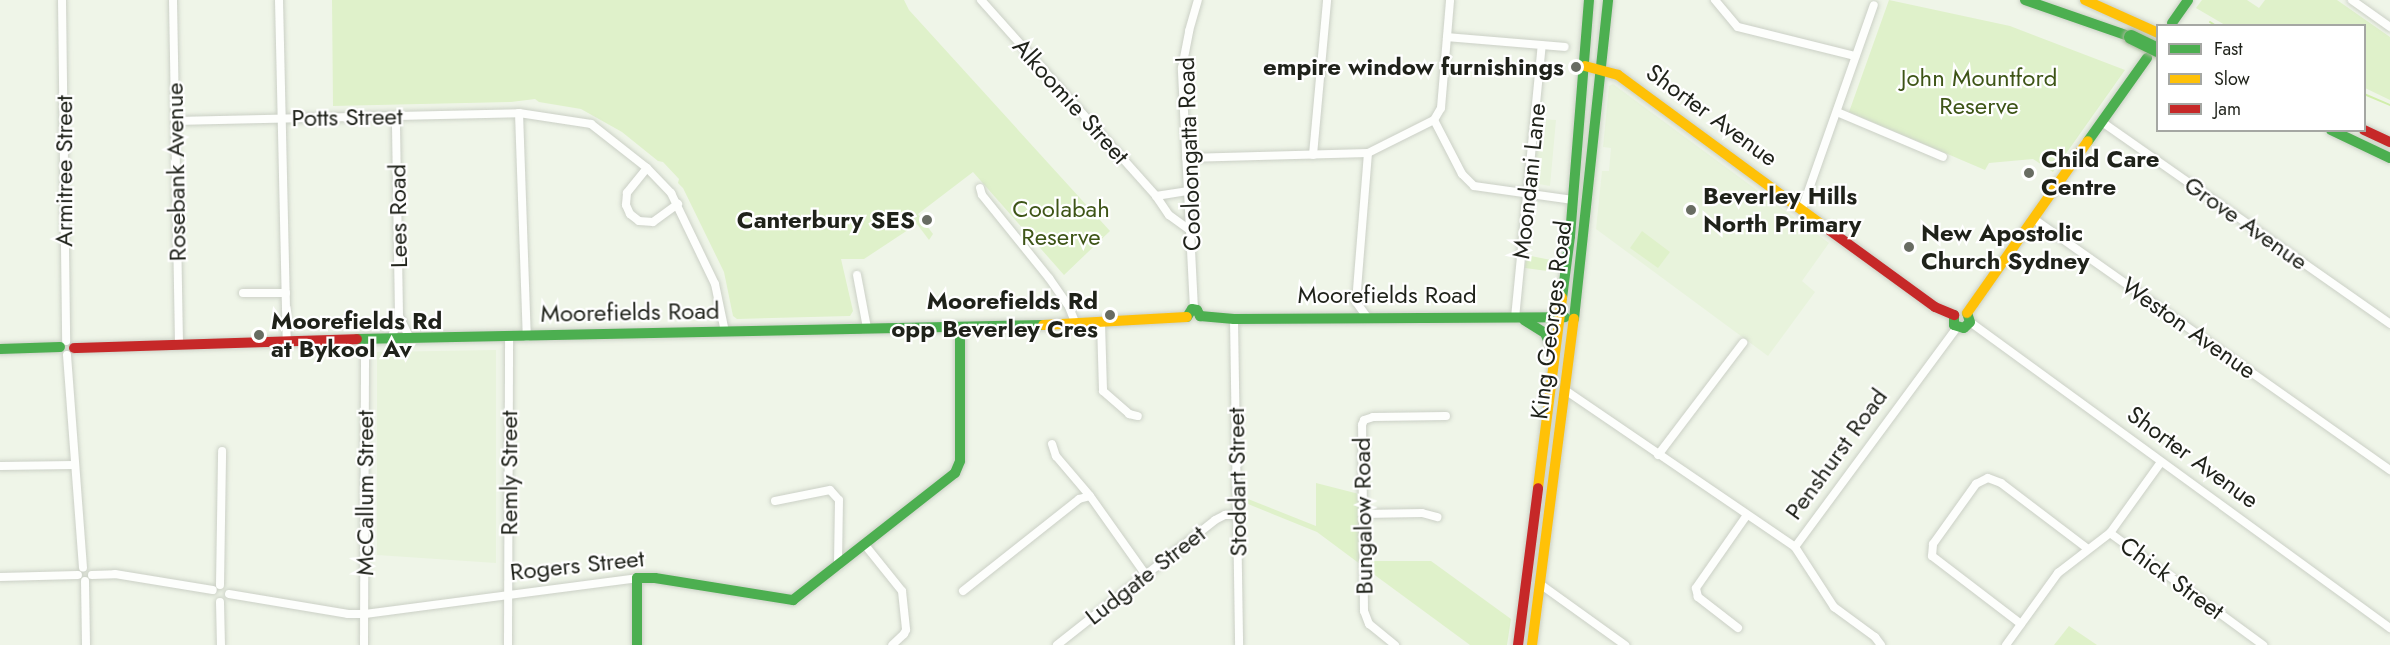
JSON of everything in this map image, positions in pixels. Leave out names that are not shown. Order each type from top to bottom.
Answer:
[{"type":"main road","points":[[1587,0],[1587,38]]},
{"type":"main road","points":[[1587,38],[1596,0]]},
{"type":"main road","name":"King Georges Road","points":[[1532,645],[1575,317],[1608,0]]},
{"type":"main road","points":[[2025,0],[2131,37]]},
{"type":"main road","points":[[2055,0],[2131,37],[2152,54]]},
{"type":"main road","points":[[2085,0],[2156,33]]},
{"type":"main road","points":[[2105,0],[2140,25]]},
{"type":"main road","points":[[2172,23],[2188,0]]},
{"type":"main road","name":"King Georges Road","points":[[1518,645],[1574,201],[1587,38]]},
{"type":"main road","name":"Penshurst Road","points":[[1962,319],[2152,54]]},
{"type":"main road","name":"Shorter Avenue","points":[[1585,66],[1600,68],[1618,75],[1935,307],[1962,319]]},
{"type":"main road","points":[[2366,131],[2390,142]]},
{"type":"main road","points":[[2335,132],[2390,158]]},
{"type":"main road","name":"Moorefields Road","points":[[0,349],[179,343],[365,341],[1076,324],[1194,314],[1234,320],[1367,317],[1575,317]]},
{"type":"main road","points":[[1516,318],[1545,333],[1554,356]]},
{"type":"main road","name":"Rogers Street","points":[[637,578],[656,578],[785,601],[800,596],[959,468],[960,327]]},
{"type":"main road","points":[[637,578],[637,645]]},
{"type":"street","name":"Armitree Street","points":[[62,0],[67,348],[86,645]]},
{"type":"street","name":"Rosebank Avenue","points":[[173,0],[179,343]]},
{"type":"street","points":[[279,0],[287,342]]},
{"type":"street","name":"Cooloongatta Road","points":[[1194,314],[1182,68],[1186,40],[1198,0]]},
{"type":"street","points":[[1313,155],[1328,0]]},
{"type":"street","points":[[1186,158],[1368,153],[1434,120],[1441,108],[1450,0]]},
{"type":"street","points":[[1715,0],[1734,24],[1742,28],[1855,56]]},
{"type":"street","points":[[2352,0],[2390,27]]},
{"type":"street","name":"Alkoomie Street","points":[[985,2],[1156,196],[1169,215],[1190,231]]},
{"type":"street","points":[[1802,209],[1874,5]]},
{"type":"street","points":[[1447,37],[1565,47]]},
{"type":"street","name":"Moondani Lane","points":[[1516,318],[1542,45]]},
{"type":"street","points":[[1837,112],[1942,157]]},
{"type":"street","name":"Potts Street","points":[[176,121],[519,113],[591,124],[647,168]]},
{"type":"street","points":[[519,113],[528,337]]},
{"type":"street","name":"Lees Road","points":[[391,340],[399,316],[396,116]]},
{"type":"street","points":[[1434,120],[1468,181],[1482,189],[1574,201]]},
{"type":"street","name":"Grove Avenue","points":[[2102,122],[2390,324]]},
{"type":"street","points":[[1367,317],[1356,302],[1368,153]]},
{"type":"street","points":[[678,204],[653,222],[639,221],[630,214],[626,205],[627,193],[647,168],[665,184],[678,204],[715,284],[725,332]]},
{"type":"street","points":[[980,189],[982,195],[1049,278],[1069,307],[1076,324]]},
{"type":"street","points":[[1156,196],[1189,191]]},
{"type":"street","name":"Weston Avenue","points":[[2034,219],[2390,470]]},
{"type":"street","points":[[857,275],[867,328]]},
{"type":"street","points":[[243,293],[286,293]]},
{"type":"street","name":"Lees Road","points":[[399,316],[410,339]]},
{"type":"street","name":"Shorter Avenue","points":[[1962,319],[2390,628]]},
{"type":"street","name":"Penshurst Road","points":[[1565,390],[1795,547],[1962,319]]},
{"type":"street","name":"Stoddart Street","points":[[1234,320],[1239,645]]},
{"type":"street","points":[[1101,323],[1102,391],[1129,414],[1138,417]]},
{"type":"street","name":"Remly Street","points":[[508,645],[509,337]]},
{"type":"street","name":"McCallum Street","points":[[364,645],[365,341]]},
{"type":"street","points":[[1658,455],[1743,343]]},
{"type":"street","points":[[1563,410],[1584,405]]},
{"type":"street","name":"Bungalow Road","points":[[1395,645],[1373,629],[1365,618],[1362,430],[1364,420],[1373,417],[1446,416]]},
{"type":"street","points":[[1052,444],[1056,456],[1089,496],[1146,575]]},
{"type":"street","points":[[0,577],[115,574],[217,587],[227,587],[229,594],[225,601],[220,602],[213,598],[217,587],[222,451]]},
{"type":"street","points":[[2006,645],[2064,567],[2110,532],[2162,462]]},
{"type":"street","points":[[0,466],[74,465]]},
{"type":"street","points":[[2021,624],[1932,556],[1933,544],[1976,484],[1988,478],[2001,483],[2088,549]]},
{"type":"street","points":[[776,501],[830,490],[839,500],[838,566]]},
{"type":"street","points":[[963,591],[1079,499],[1089,496]]},
{"type":"street","points":[[1363,514],[1422,513],[1437,517]]},
{"type":"street","name":"Ludgate Street","points":[[1057,645],[1215,520],[1225,515],[1237,515]]},
{"type":"street","points":[[1738,628],[1698,597],[1696,588],[1747,515]]},
{"type":"street","name":"Chick Street","points":[[2110,532],[2263,645]]},
{"type":"street","points":[[865,545],[902,591],[906,630],[892,645]]},
{"type":"street","points":[[1795,547],[1834,607],[1875,637],[1881,645]]},
{"type":"street","name":"Rogers Street","points":[[229,594],[348,614],[365,614],[637,578]]},
{"type":"street","points":[[1540,584],[1625,645]]},
{"type":"street","points":[[220,602],[221,645]]},
{"type":"shaded area","name":"Beverley Hills North Primary","points":[[1613,84],[1829,243],[1802,281],[1815,292],[1768,356],[1596,229],[1602,171],[1609,171],[1611,148],[1603,147],[1609,86]]},
{"type":"shaded area","points":[[1540,119],[1556,120],[1550,186],[1533,183]]},
{"type":"shaded area","points":[[496,350],[496,563],[377,555],[377,352]]},
{"type":"green space","name":"Coolabah Reserve","points":[[332,0],[904,0],[909,10],[1110,231],[1064,275],[973,172],[918,214],[933,234],[929,240],[917,224],[864,259],[841,259],[853,311],[850,316],[737,319],[733,316],[724,272],[683,188],[678,183],[679,179],[663,162],[658,161],[622,132],[581,109],[539,102],[535,99],[511,102],[333,106]]},
{"type":"green space","name":"John Mountford Reserve","points":[[1889,0],[2010,26],[2125,70],[2053,172],[2033,159],[1989,163],[1985,170],[1849,112]]},
{"type":"green space","points":[[2202,0],[2247,0],[2259,8],[2265,0],[2337,0],[2390,37],[2390,100],[2366,88],[2366,24],[2223,24],[2196,8]]},
{"type":"green space","points":[[1642,231],[1670,252],[1658,268],[1630,248]]},
{"type":"green space","points":[[1526,255],[1556,261],[1555,272],[1525,268]]},
{"type":"green space","points":[[1316,483],[1359,494],[1360,564],[1317,532],[1248,504],[1248,499],[1316,526]]},
{"type":"green space","points":[[1372,561],[1431,561],[1511,619],[1507,645],[1470,645],[1372,573]]},
{"type":"green space","points":[[2069,626],[2097,645],[2054,645]]},
{"type":"waterway","points":[[2366,95],[2390,105]]},
{"type":"traffic: fast","points":[[1562,298],[1570,236],[1589,0]]},
{"type":"traffic: fast","points":[[1574,319],[1608,0]]},
{"type":"traffic: fast","points":[[2025,0],[2131,37]]},
{"type":"traffic: fast","points":[[2172,23],[2188,0]]},
{"type":"traffic: fast","points":[[2131,37],[2156,49]]},
{"type":"traffic: fast","points":[[2088,141],[2147,58]]},
{"type":"traffic: fast","points":[[2335,132],[2390,158]]},
{"type":"traffic: fast","points":[[1187,317],[1192,309],[1197,310],[1200,316]]},
{"type":"traffic: fast","points":[[1954,315],[1954,325],[1964,328],[1970,322],[1967,313]]},
{"type":"traffic: fast","points":[[1200,316],[1234,319],[1565,317]]},
{"type":"traffic: fast","points":[[1524,320],[1545,333],[1554,354]]},
{"type":"traffic: fast","points":[[357,339],[1043,325]]},
{"type":"traffic: fast","points":[[637,645],[637,578],[655,578],[793,600],[955,473],[960,461],[960,327]]},
{"type":"traffic: fast","points":[[0,349],[60,347]]},
{"type":"traffic: slow","points":[[2085,0],[2156,32]]},
{"type":"traffic: slow","points":[[1585,66],[1618,75],[1825,227]]},
{"type":"traffic: slow","points":[[1967,313],[2088,141]]},
{"type":"traffic: slow","points":[[1538,488],[1562,298]]},
{"type":"traffic: slow","points":[[1043,325],[1187,317]]},
{"type":"traffic: slow","points":[[1532,645],[1574,319]]},
{"type":"traffic: jam","points":[[2366,131],[2390,142]]},
{"type":"traffic: jam","points":[[1825,227],[1935,307],[1954,315]]},
{"type":"traffic: jam","points":[[74,348],[357,339]]},
{"type":"traffic: jam","points":[[1518,645],[1538,488]]},
{"type":"place","name":"empire window furnishings","points":[[1576,67]]},
{"type":"place","name":"Child Care Centre","points":[[2029,173]]},
{"type":"place","name":"Beverley Hills North Primary","points":[[1691,210]]},
{"type":"place","name":"Canterbury SES","points":[[927,220]]},
{"type":"place","name":"New Apostolic Church Sydney","points":[[1909,247]]},
{"type":"place","name":"Moorefields Rd opp Beverley Cres","points":[[1110,315]]},
{"type":"place","name":"Moorefields Rd at Bykool Av","points":[[259,335]]}]
